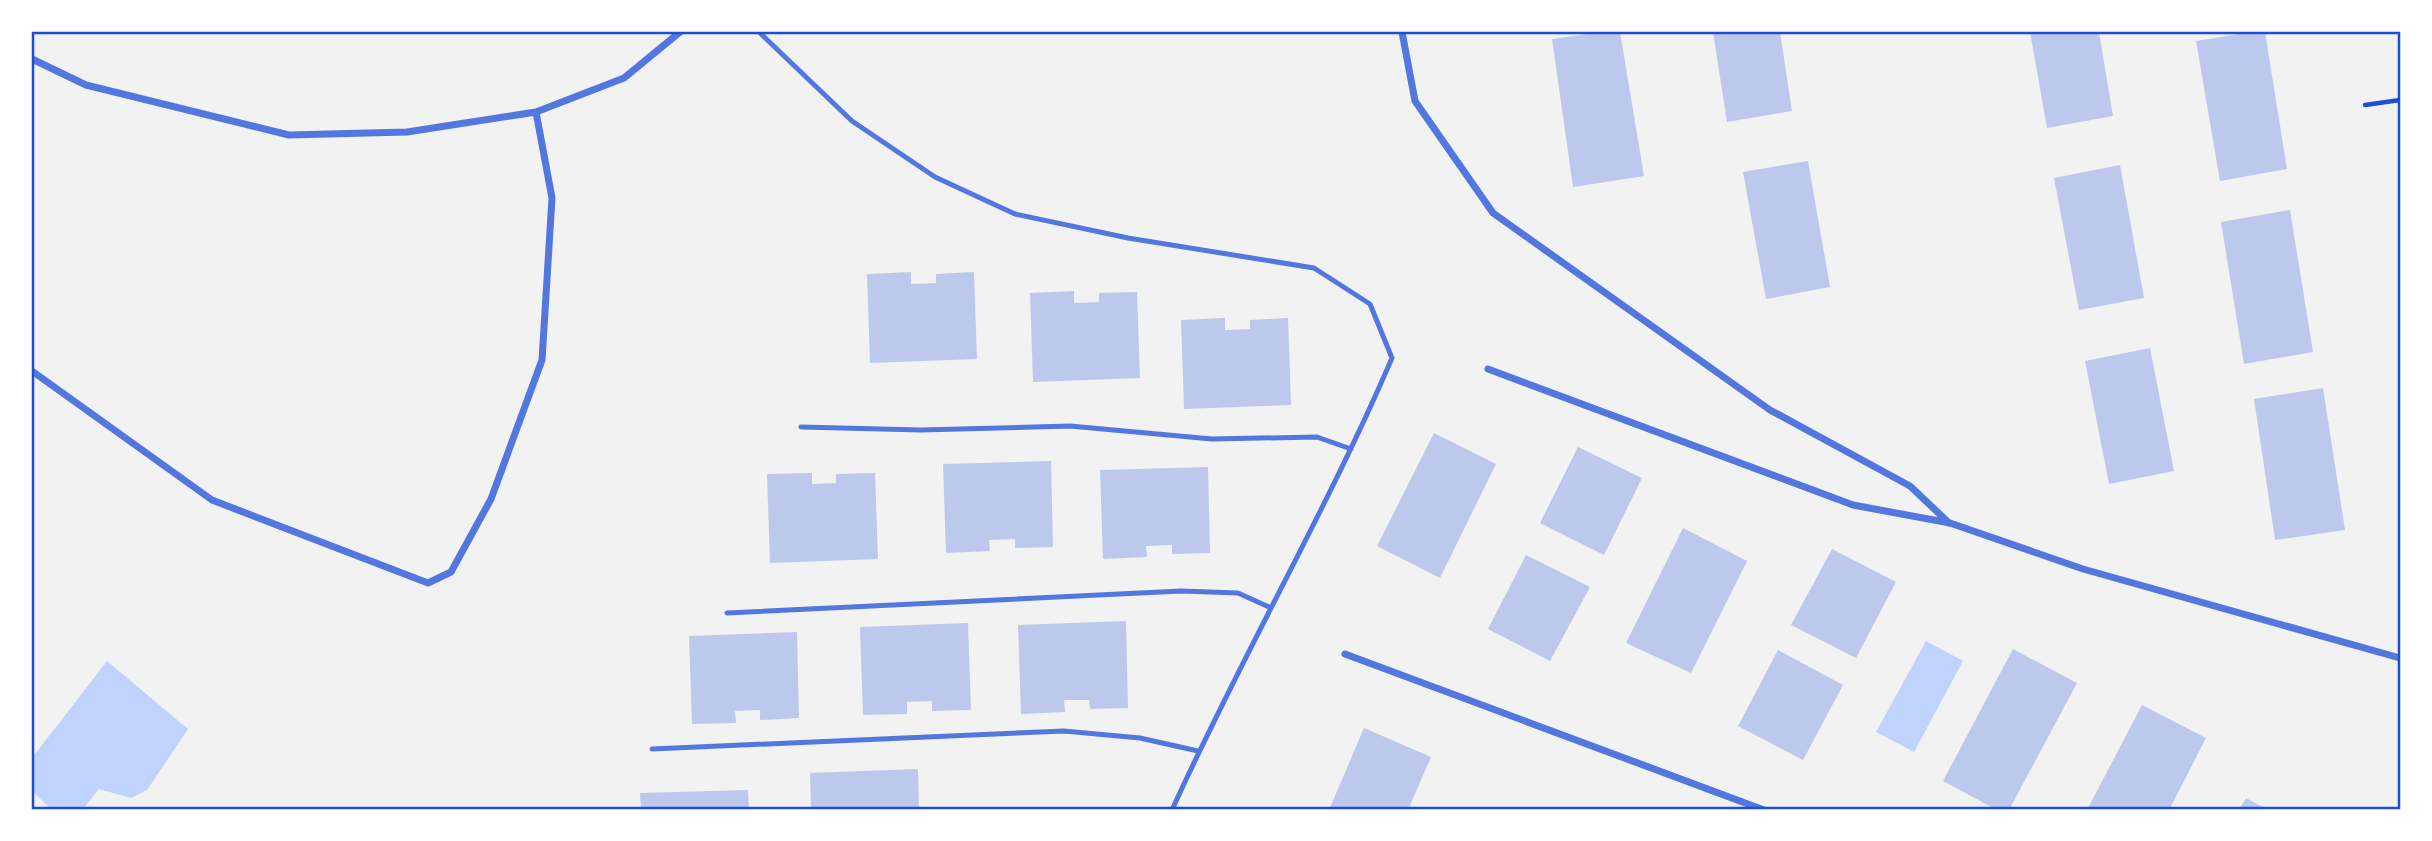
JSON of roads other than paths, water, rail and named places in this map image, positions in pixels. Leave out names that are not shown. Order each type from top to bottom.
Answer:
[{"type":"street","points":[[32,59],[86,85],[289,135],[408,132],[536,112],[624,78],[680,32]]},
{"type":"street","points":[[1402,32],[1415,101],[1493,213],[1770,410],[1910,486],[1950,523]]},
{"type":"street","points":[[32,372],[212,500],[428,583],[451,572],[491,499],[542,359],[552,198],[536,112]]},
{"type":"street","points":[[1488,369],[1853,505],[1950,523],[2083,569],[2400,658]]},
{"type":"street","points":[[1345,654],[1764,810]]},
{"type":"lane","points":[[759,32],[852,121],[935,177],[1015,214],[1128,238],[1314,268],[1370,304],[1392,358],[1351,449],[1269,607],[1172,810]]},
{"type":"lane","points":[[801,427],[921,430],[1070,426],[1212,439],[1317,437],[1351,449]]},
{"type":"lane","points":[[727,613],[1181,591],[1238,593],[1269,607]]},
{"type":"lane","points":[[652,749],[1064,731],[1140,738],[1198,751]]},
{"type":"water","points":[[1926,641],[1963,661],[1914,752],[1876,732]]},
{"type":"water","points":[[107,661],[188,729],[147,790],[131,798],[99,789],[83,809],[51,809],[32,791],[32,758]]}]
